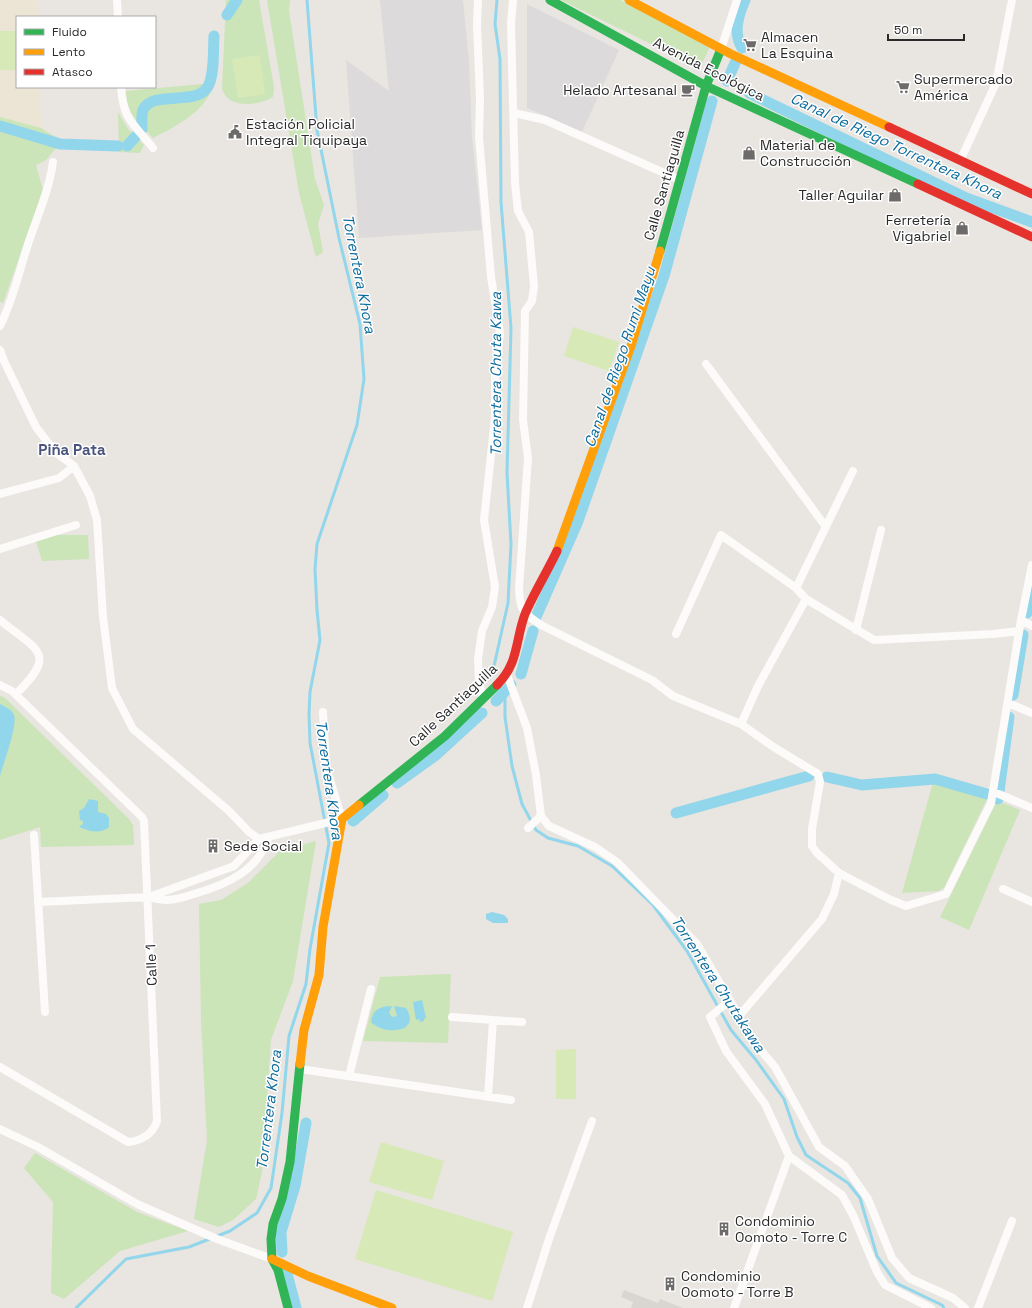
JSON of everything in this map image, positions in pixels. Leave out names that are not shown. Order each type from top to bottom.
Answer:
[{"type":"street","points":[[117,0],[118,16]]},
{"type":"street","points":[[478,0],[477,25],[480,98],[479,137],[491,277],[500,333],[495,374],[496,417],[484,520],[495,587],[492,607],[482,631],[478,659],[479,682],[484,697]]},
{"type":"street","points":[[513,0],[511,24],[515,183],[518,211],[528,232],[534,286],[532,301],[525,311],[523,363],[523,420],[528,458],[518,589],[520,607],[525,615],[541,625],[652,680],[673,696],[741,724],[772,746],[818,774],[820,782],[812,829],[812,846],[817,853],[839,873],[891,900],[906,906],[946,894],[991,803],[994,792],[1019,630],[1032,565]]},
{"type":"street","name":"Avenida Ecológica","points":[[550,0],[706,86],[1032,237]]},
{"type":"street","name":"Avenida Ecológica","points":[[629,0],[721,49],[1032,194]]},
{"type":"street","points":[[721,49],[737,0]]},
{"type":"street","points":[[960,161],[996,83],[1010,0]]},
{"type":"street","name":"Calle Santiaguilla","points":[[339,820],[444,736],[507,675],[516,654],[525,615],[562,541],[631,346],[706,86],[721,49]]},
{"type":"street","points":[[121,88],[122,105],[128,119],[153,148]]},
{"type":"street","points":[[514,113],[545,120],[680,180]]},
{"type":"street","points":[[0,326],[8,309],[28,244],[44,202],[53,162]]},
{"type":"street","points":[[0,350],[36,427],[55,452],[74,466],[90,496],[96,520],[103,617],[112,688],[133,729],[229,811],[249,832],[259,839]]},
{"type":"street","points":[[706,364],[826,527]]},
{"type":"street","points":[[0,494],[59,478],[74,466]]},
{"type":"street","points":[[796,588],[853,471]]},
{"type":"street","points":[[0,549],[76,525]]},
{"type":"street","points":[[856,630],[881,530]]},
{"type":"street","points":[[676,634],[721,535],[796,588],[806,599],[874,640],[993,634],[1019,630]]},
{"type":"street","points":[[741,724],[758,686],[806,599]]},
{"type":"street","points":[[0,620],[37,651],[41,660],[39,668],[33,677],[16,694]]},
{"type":"street","points":[[1021,620],[1032,626]]},
{"type":"street","points":[[507,675],[527,728],[536,775],[541,816],[549,826],[595,847],[617,862],[697,944],[739,1016],[748,1035],[775,1067],[819,1147],[845,1166],[868,1199],[892,1258],[909,1278],[953,1298],[965,1308]]},
{"type":"street","name":"Calle 1","points":[[0,686],[16,694],[142,816],[144,821],[149,897],[158,1121],[155,1128],[136,1141],[128,1142],[0,1066]]},
{"type":"street","points":[[1008,703],[1032,714]]},
{"type":"street","points":[[288,1308],[278,1270],[272,1259],[271,1239],[273,1224],[282,1199],[290,1162],[304,1030],[319,975],[323,927],[339,820],[326,767],[322,712]]},
{"type":"street","points":[[994,792],[1032,808]]},
{"type":"street","points":[[528,828],[541,816]]},
{"type":"street","points":[[38,902],[149,897],[234,866],[259,839],[339,820]]},
{"type":"street","points":[[34,835],[45,1012]]},
{"type":"street","points":[[149,897],[159,901],[168,901],[192,895],[233,880],[246,870],[265,849],[269,837]]},
{"type":"street","points":[[739,1016],[822,919],[834,894],[839,873]]},
{"type":"street","points":[[189,883],[189,890],[192,895]]},
{"type":"street","points":[[1003,889],[1032,902]]},
{"type":"street","points":[[349,1076],[371,989]]},
{"type":"street","points":[[730,1000],[710,1017],[712,1023],[726,1051],[765,1104],[790,1156],[842,1195],[853,1215],[877,1272],[885,1285],[931,1308]]},
{"type":"street","points":[[452,1017],[522,1022]]},
{"type":"street","points":[[488,1097],[493,1020]]},
{"type":"street","points":[[300,1069],[511,1100]]},
{"type":"street","points":[[527,1308],[550,1236],[592,1121]]},
{"type":"street","points":[[0,1129],[38,1147],[136,1204],[217,1239],[272,1259],[308,1276],[392,1308]]},
{"type":"street","points":[[734,1308],[790,1156]]},
{"type":"street","points":[[978,1308],[1012,1221]]},
{"type":"shaded area","points":[[0,0],[38,0],[39,16],[16,16],[16,88],[40,88],[41,128],[0,117]]},
{"type":"shaded area","points":[[380,0],[463,0],[469,62],[472,137],[482,230],[359,238],[346,60],[389,91]]},
{"type":"shaded area","points":[[527,4],[619,50],[582,132],[527,108]]},
{"type":"shaded area","points":[[624,1290],[658,1303],[660,1299],[683,1308],[631,1308],[633,1302],[621,1297]]},
{"type":"green space","points":[[226,0],[259,0],[274,87],[273,97],[267,100],[252,104],[237,103],[230,100],[222,89]]},
{"type":"green space","points":[[267,0],[290,0],[289,11],[315,179],[324,205],[318,224],[323,252],[316,257],[299,193]]},
{"type":"green space","points":[[561,0],[620,0],[707,44],[709,49],[702,63],[696,66]]},
{"type":"green space","points":[[0,31],[16,31],[16,70],[0,70]]},
{"type":"green space","points":[[260,55],[265,94],[238,98],[232,59]]},
{"type":"green space","points":[[213,83],[205,101],[198,109],[181,123],[153,138],[134,117],[128,106],[126,91]]},
{"type":"green space","points":[[118,112],[128,129],[144,145],[140,153],[119,152]]},
{"type":"green space","points":[[0,117],[41,128],[62,141],[46,160],[36,165],[43,190],[3,303],[0,302]]},
{"type":"green space","points":[[573,327],[619,342],[609,371],[564,356]]},
{"type":"green space","points":[[55,535],[88,535],[89,559],[42,561],[36,541]]},
{"type":"green space","points":[[0,696],[4,697],[129,819],[133,825],[134,845],[41,847],[40,827],[0,840]]},
{"type":"green space","points":[[933,782],[988,797],[944,888],[938,891],[902,893]]},
{"type":"green space","points":[[996,803],[1003,803],[1020,810],[969,930],[940,917]]},
{"type":"green space","points":[[316,841],[293,981],[271,1040],[262,1172],[256,1199],[233,1220],[219,1227],[194,1219],[207,1140],[201,1020],[199,904],[221,900],[248,883],[280,851]]},
{"type":"green space","points":[[451,974],[448,1043],[363,1041],[380,977]]},
{"type":"green space","points":[[576,1049],[576,1099],[556,1099],[556,1050]]},
{"type":"green space","points":[[381,1142],[444,1161],[432,1200],[369,1182]]},
{"type":"green space","points":[[35,1153],[137,1212],[188,1231],[120,1251],[64,1299],[51,1293],[53,1202],[24,1168]]},
{"type":"green space","points":[[376,1190],[513,1232],[492,1301],[355,1259]]},
{"type":"water","points":[[0,704],[12,711],[15,720],[12,736],[0,776]]},
{"type":"water","points":[[89,799],[98,801],[98,812],[106,814],[109,818],[109,827],[102,831],[94,832],[79,827],[83,824],[83,821],[80,820],[79,811],[84,808]]},
{"type":"water","points":[[492,912],[504,915],[508,919],[508,923],[493,923],[486,919],[486,914]]},
{"type":"water","points":[[422,1000],[426,1018],[424,1021],[420,1022],[419,1019],[416,1020],[413,1002]]},
{"type":"water","points":[[392,1006],[389,1013],[392,1017],[397,1016],[394,1006],[406,1008],[410,1016],[409,1023],[405,1027],[399,1030],[384,1029],[371,1022],[373,1014],[377,1010]]},
{"type":"waterway","name":"Canal de Riego Torrentera Khora","points":[[227,15],[237,0]]},
{"type":"waterway","name":"Torrentera Khora","points":[[76,1308],[126,1259],[189,1247],[230,1231],[257,1213],[271,1188],[282,1113],[289,1036],[306,984],[310,949],[329,843],[310,743],[310,692],[320,640],[315,569],[317,544],[357,425],[364,379],[360,324],[339,238],[317,130],[307,0]]},
{"type":"waterway","name":"Torrentera Chuta Kawa","points":[[492,675],[508,603],[511,544],[507,473],[511,328],[501,202],[500,59],[495,24],[497,0]]},
{"type":"waterway","name":"Canal de Riego Torrentera Khora","points":[[742,48],[739,42],[737,30],[740,12],[745,0]]},
{"type":"waterway","name":"Canal de Riego Torrentera Khora","points":[[142,129],[142,112],[148,104],[164,99],[193,96],[201,93],[207,88],[210,83],[213,63],[214,36]]},
{"type":"waterway","name":"Canal de Riego Rumi Mayu","points":[[727,81],[736,61]]},
{"type":"waterway","name":"Canal de Riego Torrentera Khora","points":[[749,93],[966,198],[1032,222]]},
{"type":"waterway","name":"Canal de Riego Rumi Mayu","points":[[536,617],[578,521],[664,276],[712,101]]},
{"type":"waterway","name":"Canal de Riego Torrentera Khora","points":[[0,126],[60,144],[118,146]]},
{"type":"waterway","name":"Canal de Riego Torrentera Khora","points":[[127,146],[137,135]]},
{"type":"waterway","name":"Canal de Riego Torrentera Khora","points":[[1027,613],[1032,589]]},
{"type":"waterway","name":"Canal de Riego Rumi Mayu","points":[[521,674],[533,631]]},
{"type":"waterway","name":"Canal de Riego Torrentera Khora","points":[[1013,695],[1023,635]]},
{"type":"waterway","name":"Torrentera Chutakawa","points":[[496,701],[511,685]]},
{"type":"waterway","name":"Torrentera Chutakawa","points":[[505,692],[505,717],[512,766],[522,804],[536,830],[548,838],[578,846],[612,866],[653,905],[687,951],[731,1030],[756,1060],[784,1099],[797,1137],[806,1155],[848,1183],[860,1198],[877,1256],[896,1283],[942,1305],[944,1308]]},
{"type":"waterway","name":"Canal de Riego Rumi Mayu","points":[[397,783],[436,755],[482,713]]},
{"type":"waterway","name":"Canal de Riego Torrentera Khora","points":[[998,799],[1009,717]]},
{"type":"waterway","name":"Canal de Riego Torrentera Khora","points":[[676,813],[809,776]]},
{"type":"waterway","name":"Canal de Riego Torrentera Khora","points":[[827,777],[862,785],[935,779],[987,794]]},
{"type":"waterway","name":"Canal de Riego Rumi Mayu","points":[[353,821],[383,795]]},
{"type":"waterway","name":"Canal de Riego Rumi Mayu","points":[[282,1252],[281,1232],[295,1186],[306,1123]]},
{"type":"waterway","name":"Canal de Riego Rumi Mayu","points":[[286,1270],[296,1308]]},
{"type":"traffic: fast","points":[[550,0],[706,86],[918,184]]},
{"type":"traffic: fast","points":[[660,251],[706,86],[721,49]]},
{"type":"traffic: fast","points":[[359,805],[445,736],[497,685]]},
{"type":"traffic: fast","points":[[288,1308],[278,1270],[272,1259],[271,1239],[273,1224],[282,1199],[290,1162],[300,1064]]},
{"type":"traffic: slow","points":[[629,0],[731,54],[889,127]]},
{"type":"traffic: slow","points":[[557,551],[631,346],[660,251]]},
{"type":"traffic: slow","points":[[300,1064],[304,1030],[319,975],[323,927],[342,819],[359,805]]},
{"type":"traffic: slow","points":[[272,1259],[308,1276],[392,1308]]},
{"type":"traffic: jam","points":[[889,127],[1032,194]]},
{"type":"traffic: jam","points":[[918,184],[1032,237]]},
{"type":"traffic: jam","points":[[497,685],[504,677],[513,660],[525,614],[557,551]]},
{"type":"place","name":"Almacen La Esquina","points":[[750,45]]},
{"type":"place","name":"Supermercado América","points":[[903,87]]},
{"type":"place","name":"Helado Artesanal","points":[[688,90]]},
{"type":"place","name":"Estación Policial Integral Tiquipaya","points":[[235,132]]},
{"type":"place","name":"Material de Construcción","points":[[749,153]]},
{"type":"place","name":"Taller Aguilar","points":[[895,195]]},
{"type":"place","name":"Ferretería Vigabriel","points":[[962,228]]},
{"type":"place","name":"Sede Social","points":[[213,846]]},
{"type":"place","name":"Condominio Oomoto - Torre C","points":[[724,1229]]},
{"type":"place","name":"Condominio Oomoto - Torre B","points":[[670,1284]]},
{"type":"district","name":"Piña Pata","points":[[72,450]]}]
